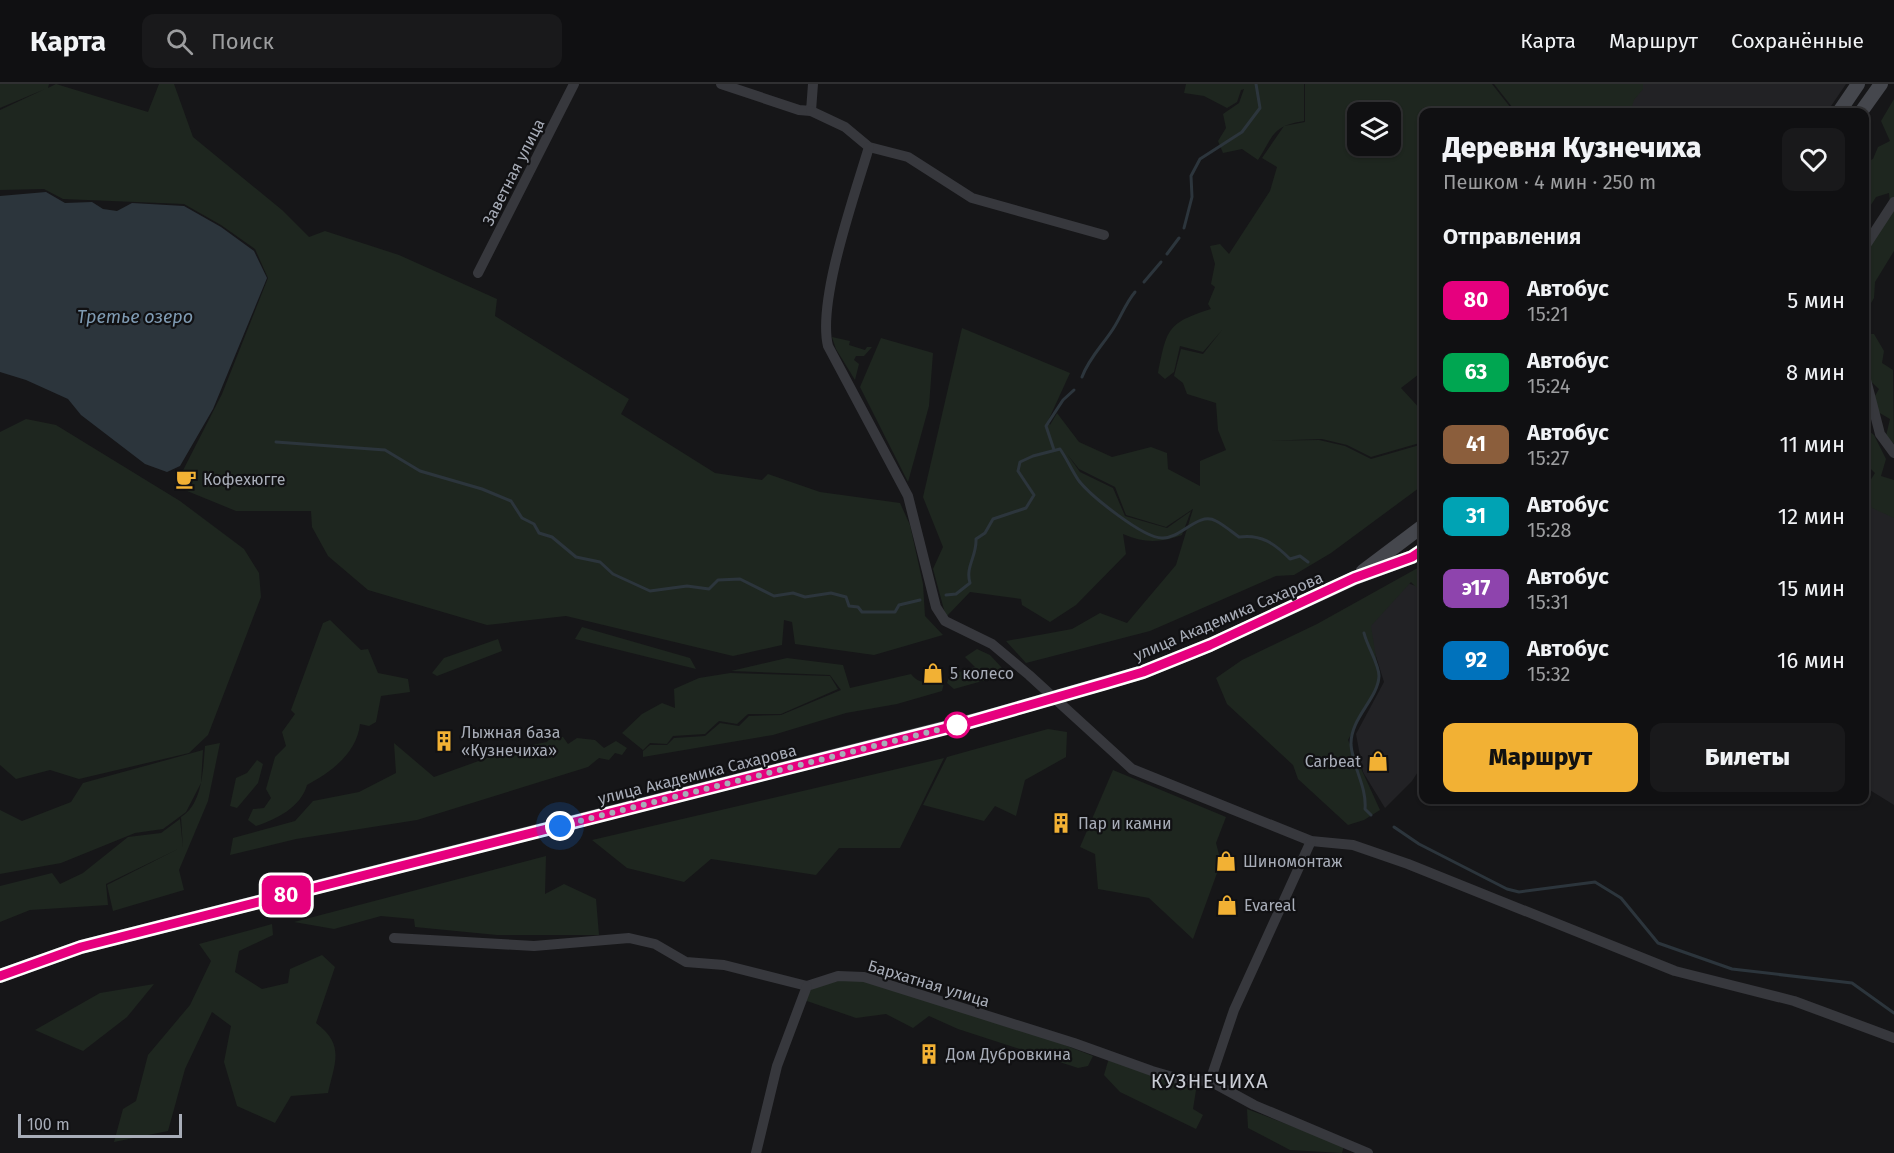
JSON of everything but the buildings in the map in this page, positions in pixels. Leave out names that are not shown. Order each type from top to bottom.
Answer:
[{"type":"main road","points":[[1842,108],[1858,84]]},
{"type":"main road","points":[[1864,108],[1881,84]]},
{"type":"main road","name":"улица Академика Сахарова","points":[[1354,578],[1400,540],[1419,528]]},
{"type":"main road","name":"улица Академика Сахарова","points":[[0,976],[81,947],[1053,699],[1143,672],[1210,645],[1354,578],[1419,552]]},
{"type":"street","name":"Заветная улица","points":[[477,273],[574,84]]},
{"type":"street","points":[[721,84],[799,110],[811,111],[844,127],[869,147],[908,158],[972,198],[1104,235]]},
{"type":"street","points":[[811,111],[813,84]]},
{"type":"street","points":[[869,147],[841,242],[829,298],[826,337],[828,346],[908,496],[925,554],[936,607],[945,621],[992,644],[1132,770],[1311,841],[1363,848],[1675,971],[1794,1001],[1894,1038]]},
{"type":"street","points":[[1869,240],[1894,202]]},
{"type":"street","points":[[1869,391],[1880,434],[1894,453]]},
{"type":"street","points":[[1210,1081],[1233,1011],[1311,841]]},
{"type":"street","points":[[394,938],[534,945],[635,938],[655,944],[686,962],[724,966],[807,986],[777,1066],[756,1153]]},
{"type":"street","name":"Бархатная улица","points":[[807,986],[838,976],[864,977],[1074,1043],[1152,1071],[1183,1080],[1210,1081],[1254,1105],[1368,1153]]},
{"type":"shaded area","points":[[0,84],[49,84],[48,88],[56,84],[148,112],[159,84],[174,84],[193,137],[282,210],[309,237],[325,231],[399,255],[497,299],[495,316],[629,399],[621,414],[715,473],[762,480],[768,474],[820,492],[900,503],[910,525],[923,584],[925,616],[943,635],[874,655],[795,644],[792,622],[784,620],[782,645],[733,656],[566,616],[487,625],[368,590],[328,556],[312,527],[311,511],[236,511],[175,486],[222,394],[268,278],[255,249],[221,225],[184,204],[63,199],[44,189],[0,190],[0,110],[45,89],[0,108]]},
{"type":"shaded area","points":[[1186,84],[1304,84],[1304,121],[1293,123],[1275,133],[1258,160],[1242,149],[1223,153],[1218,141],[1226,128],[1223,114],[1239,103],[1244,89],[1241,90],[1237,102],[1227,108],[1204,96],[1184,93]]},
{"type":"shaded area","points":[[1305,84],[1492,84],[1511,108],[1419,108],[1419,374],[1401,388],[1419,408],[1419,443],[1371,457],[1347,445],[1322,439],[1261,441],[1319,440],[1345,446],[1371,459],[1419,445],[1419,488],[1331,553],[1294,575],[1276,576],[1150,631],[1026,663],[1006,641],[1072,629],[1100,613],[1127,623],[1176,565],[1193,509],[1166,527],[1126,515],[1115,487],[1079,469],[1067,454],[1080,472],[1113,488],[1125,516],[1167,528],[1191,511],[1182,535],[1152,541],[1123,534],[1126,554],[1076,605],[1050,622],[1022,605],[1021,599],[970,592],[946,617],[933,569],[943,547],[923,497],[962,328],[1070,373],[1048,421],[1050,425],[1057,413],[1079,442],[1112,457],[1151,447],[1167,453],[1168,469],[1200,486],[1200,461],[1226,450],[1218,430],[1216,403],[1187,394],[1183,383],[1174,376],[1181,349],[1203,354],[1222,330],[1203,352],[1180,346],[1174,372],[1165,379],[1158,373],[1171,330],[1185,319],[1211,309],[1208,304],[1215,287],[1211,284],[1215,264],[1210,246],[1220,244],[1229,254],[1270,191],[1277,167],[1262,158],[1284,126],[1305,122]]},
{"type":"shaded area","points":[[1494,84],[1643,84],[1643,89],[1634,100],[1631,108],[1513,108]]},
{"type":"shaded area","points":[[1639,84],[1846,84],[1830,108],[1628,108]]},
{"type":"shaded area","points":[[1894,99],[1894,251],[1875,282],[1874,298],[1869,306],[1869,247],[1891,212],[1889,193],[1876,197],[1869,208],[1869,161],[1873,159],[1878,147],[1890,141],[1881,121]]},
{"type":"shaded area","points":[[1869,334],[1874,334],[1884,351],[1882,363],[1893,370],[1894,444],[1886,436],[1890,419],[1878,412],[1872,401],[1879,389],[1869,380]]},
{"type":"shaded area","points":[[832,337],[850,341],[849,345],[865,350],[867,347],[872,347],[864,356],[856,356],[854,360],[859,364],[855,380],[836,349]]},
{"type":"shaded area","points":[[881,338],[933,353],[929,406],[908,482],[860,387]]},
{"type":"shaded area","points":[[26,419],[56,425],[180,501],[244,549],[259,573],[261,597],[208,735],[189,753],[79,779],[50,770],[16,779],[0,765],[0,432]]},
{"type":"shaded area","points":[[1869,431],[1874,435],[1886,459],[1881,476],[1894,480],[1894,518],[1872,508],[1869,500],[1869,483],[1875,473],[1869,467]]},
{"type":"shaded area","points":[[1869,496],[1894,510],[1894,805],[1869,789]]},
{"type":"shaded area","points":[[1419,567],[1419,590],[1411,582],[1371,626],[1380,682],[1348,740],[1380,810],[1364,820],[1348,825],[1298,779],[1293,765],[1227,704],[1216,678],[1242,660],[1317,624]]},
{"type":"shaded area","points":[[1407,583],[1419,587],[1419,770],[1412,781],[1385,808],[1363,772],[1356,734],[1384,682],[1367,627]]},
{"type":"shaded area","points":[[330,620],[361,650],[368,649],[378,673],[408,679],[410,692],[381,696],[376,722],[369,726],[360,724],[354,744],[341,761],[307,785],[294,806],[272,820],[256,826],[248,820],[253,809],[264,808],[271,798],[266,789],[275,757],[286,746],[282,732],[295,714],[291,710],[323,623]]},
{"type":"shaded area","points":[[582,627],[690,658],[696,669],[575,639]]},
{"type":"shaded area","points":[[498,639],[502,651],[437,676],[432,673],[444,658]]},
{"type":"shaded area","points":[[977,649],[990,655],[1002,668],[1000,676],[954,689],[947,683],[950,675],[975,667],[965,657]]},
{"type":"shaded area","points":[[787,658],[843,665],[850,688],[911,674],[919,681],[944,683],[942,691],[897,704],[846,713],[773,735],[643,757],[643,751],[650,745],[667,745],[674,738],[705,736],[720,723],[739,726],[749,716],[781,715],[841,690],[830,675],[731,671]]},
{"type":"shaded area","points":[[730,673],[830,676],[838,689],[781,714],[748,714],[737,724],[719,721],[705,734],[673,736],[667,744],[650,743],[643,750],[622,733],[642,714],[662,703],[675,708],[674,689],[699,678]]},
{"type":"shaded area","points":[[1048,729],[1067,732],[1066,757],[1025,780],[1016,816],[995,806],[984,821],[923,805],[947,757]]},
{"type":"shaded area","points":[[551,736],[563,737],[568,744],[577,738],[595,740],[604,748],[616,741],[627,748],[622,755],[615,753],[609,760],[599,758],[588,767],[417,820],[296,839],[230,855],[233,838],[295,821],[313,801],[359,792],[396,773],[394,743],[434,777],[512,749],[547,742]]},
{"type":"shaded area","points":[[220,743],[208,801],[179,870],[184,890],[113,911],[107,885],[178,849],[106,884],[108,905],[30,910],[0,922],[0,886],[52,873],[60,884],[83,873],[128,837],[161,833],[180,819],[183,848],[181,817],[194,804],[198,795],[205,746]]},
{"type":"shaded area","points":[[203,750],[201,783],[186,812],[163,829],[135,833],[61,863],[0,874],[0,810],[22,821],[71,802],[83,783]]},
{"type":"shaded area","points":[[944,758],[900,848],[839,848],[816,875],[711,859],[684,882],[627,868],[592,840]]},
{"type":"shaded area","points":[[257,760],[263,764],[258,783],[237,808],[230,806],[236,778],[247,773]]},
{"type":"shaded area","points":[[1113,770],[1226,817],[1216,843],[1221,862],[1193,939],[1149,898],[1098,889],[1095,854],[1080,847]]},
{"type":"shaded area","points":[[546,856],[545,894],[564,884],[596,899],[599,935],[497,935],[415,927],[414,919],[381,916],[334,929],[294,922]]},
{"type":"shaded area","points":[[272,924],[273,935],[239,951],[235,972],[262,989],[288,983],[290,969],[322,955],[335,967],[316,1023],[331,1039],[336,1055],[328,1093],[291,1096],[275,1123],[237,1106],[224,1062],[231,1026],[212,1012],[185,1069],[168,1131],[114,1142],[123,1109],[136,1101],[148,1055],[190,1005],[211,961],[199,944]]},
{"type":"shaded area","points":[[845,979],[867,980],[1023,1029],[1093,1056],[1088,1066],[1078,1068],[958,1029],[929,1016],[913,1028],[886,1014],[856,1018],[804,1000],[812,988]]},
{"type":"shaded area","points":[[154,984],[127,1017],[83,1051],[35,1030],[100,993]]},
{"type":"shaded area","points":[[1109,1058],[1196,1090],[1193,1109],[1203,1115],[1196,1129],[1120,1092],[1104,1075]]},
{"type":"shaded area","points":[[1247,1109],[1344,1146],[1342,1153],[1290,1150],[1248,1128]]},
{"type":"water","name":"Третье озеро","points":[[46,192],[65,203],[92,202],[103,209],[117,211],[132,203],[184,206],[221,227],[254,251],[267,278],[213,409],[180,466],[167,472],[145,464],[81,415],[68,399],[26,380],[0,372],[0,196]]},
{"type":"waterway","points":[[1184,228],[1192,197],[1191,176],[1200,159],[1242,132],[1260,108],[1256,84]]},
{"type":"waterway","points":[[1167,254],[1179,238]]},
{"type":"waterway","points":[[1144,282],[1161,262]]},
{"type":"waterway","points":[[1082,377],[1135,292]]},
{"type":"waterway","points":[[1054,450],[1046,426],[1063,400],[1074,390]]},
{"type":"waterway","points":[[276,442],[385,450],[420,471],[482,489],[511,501],[522,518],[534,524],[539,533],[552,537],[576,557],[600,562],[613,574],[650,591],[687,586],[709,589],[718,580],[740,579],[774,596],[793,593],[805,597],[831,593],[846,597],[849,606],[858,607],[862,612],[895,612],[899,605],[920,600]]},
{"type":"waterway","points":[[946,595],[956,594],[970,583],[969,572],[976,539],[985,533],[993,519],[1026,508],[1034,495],[1018,471],[1020,462],[1060,449],[1085,488],[1118,515],[1153,536],[1169,537],[1196,522],[1209,519],[1239,537],[1261,538],[1273,544],[1290,559],[1300,556],[1308,562]]},
{"type":"waterway","points":[[1364,633],[1379,676],[1374,693],[1355,726],[1351,745],[1364,793],[1365,809],[1371,815]]},
{"type":"waterway","points":[[1394,827],[1419,844],[1507,889],[1519,892],[1595,882],[1621,898],[1658,943],[1732,969],[1852,983],[1894,1013]]},
{"type":"bus line","name":"80","points":[[0,976],[81,947],[1053,699],[1143,672],[1210,645],[1354,578],[1419,552]]},
{"type":"place","name":"Кофехюгге","points":[[186,479]]},
{"type":"place","name":"5 колесо","points":[[933,673]]},
{"type":"place","name":"Лыжная база «Кузнечиха»","points":[[444,741]]},
{"type":"place","name":"Carbeat","points":[[1378,761]]},
{"type":"place","name":"Пар и камни","points":[[1061,823]]},
{"type":"place","name":"Шиномонтаж","points":[[1226,861]]},
{"type":"place","name":"Evareal","points":[[1227,905]]},
{"type":"place","name":"Дом Дубровкина","points":[[929,1054]]},
{"type":"district","name":"КУЗНЕЧИХА","points":[[1210,1081]]},
{"type":"route","points":[[560,826],[957,725]]}]
